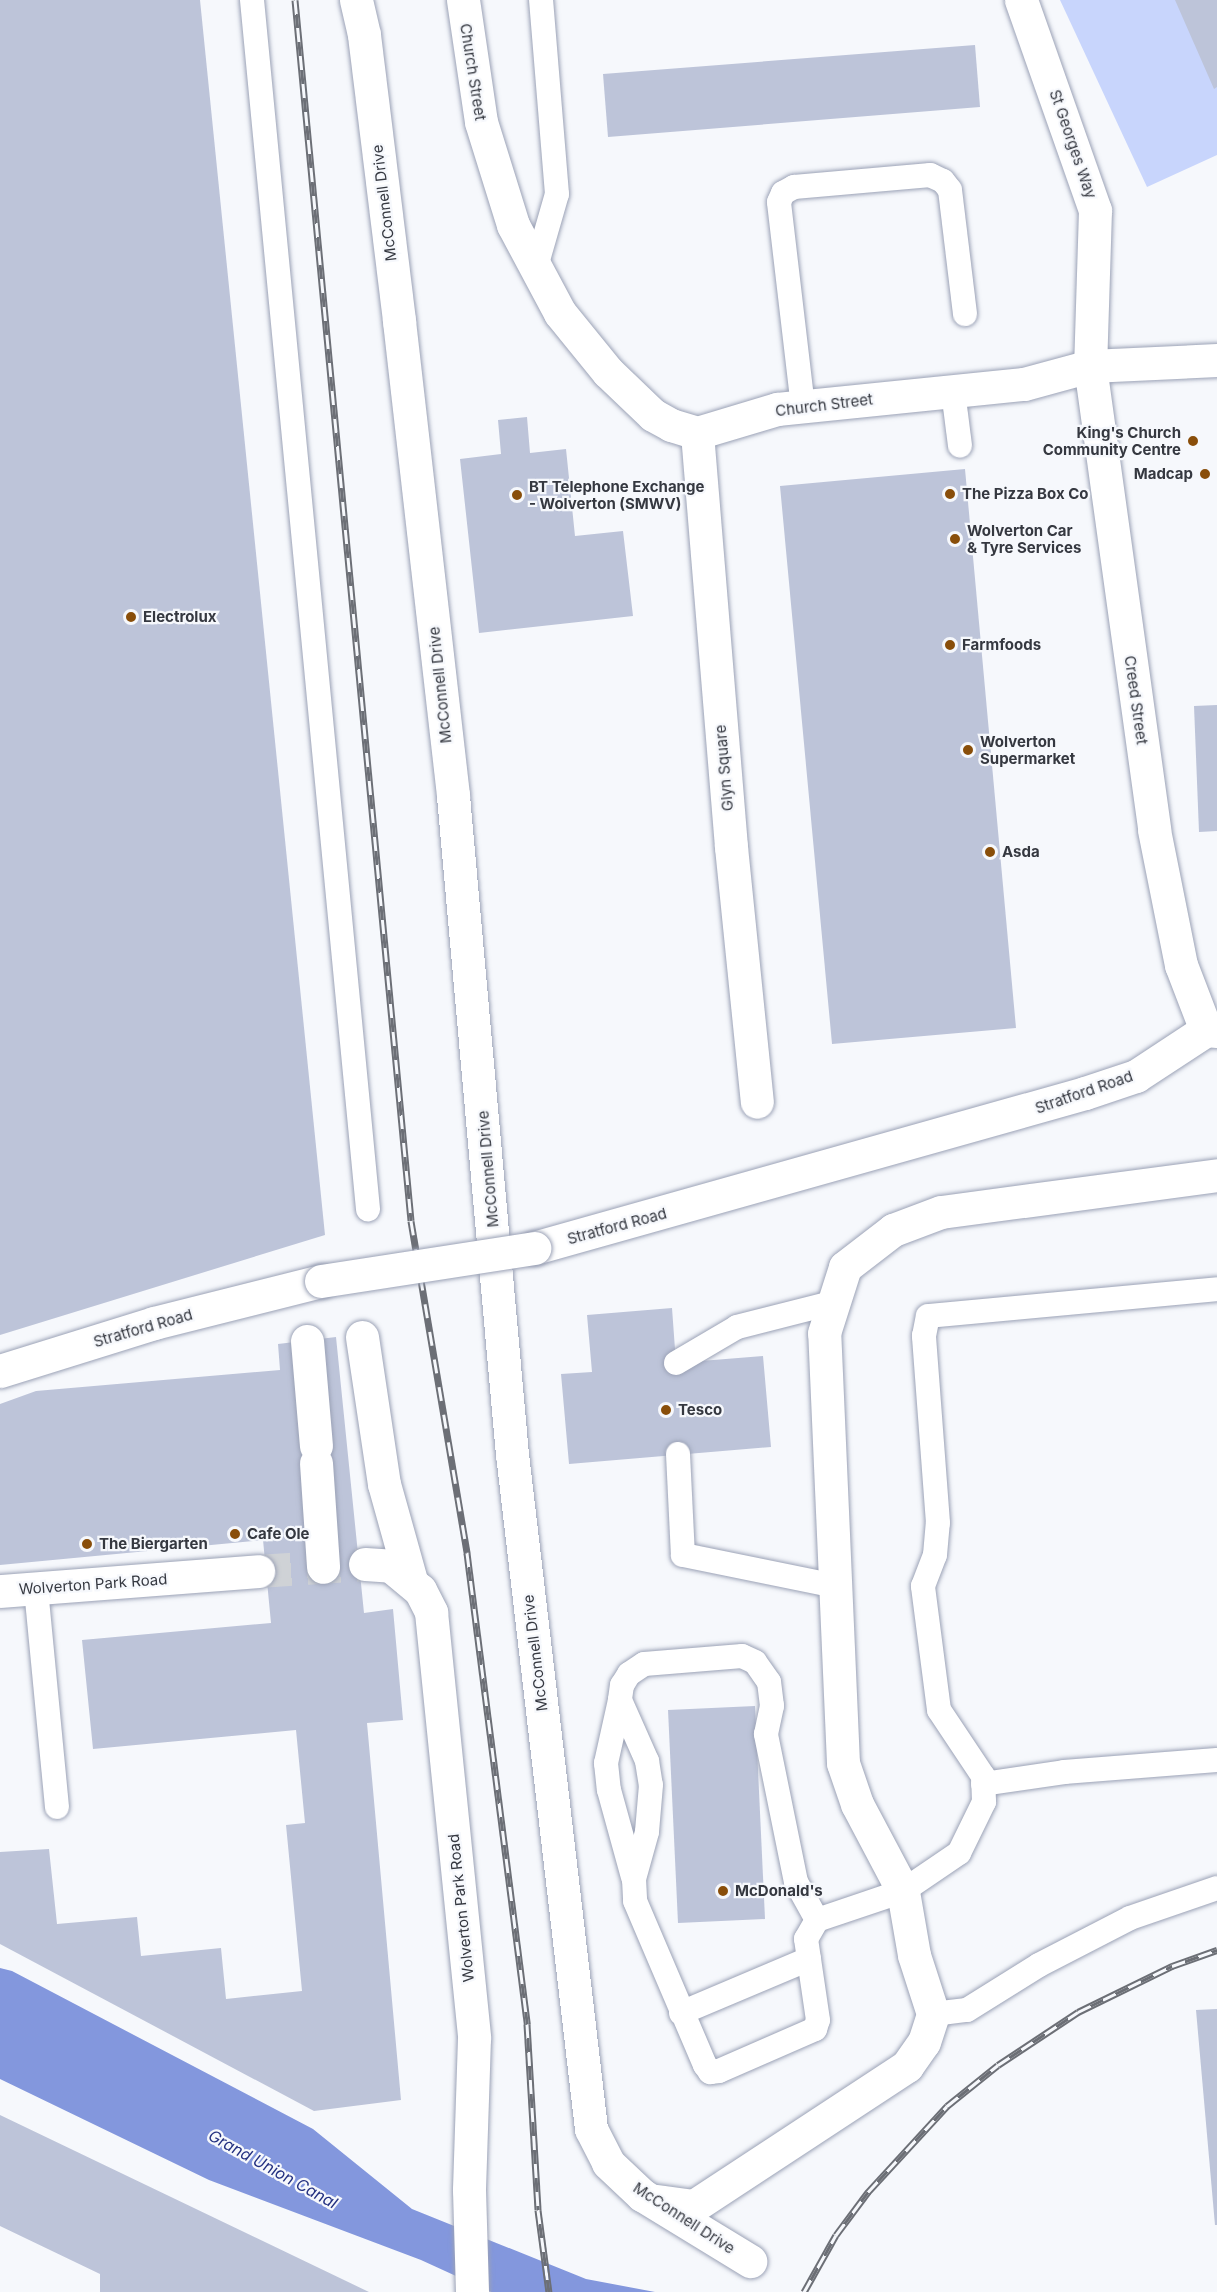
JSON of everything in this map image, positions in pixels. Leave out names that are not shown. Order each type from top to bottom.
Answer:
[{"type":"street","name":"McConnell Drive","points":[[356,0],[364,35],[398,309],[453,796],[512,1454],[591,2129],[608,2163],[642,2194],[750,2261]]},
{"type":"street","name":"Church Street","points":[[463,0],[481,122],[513,225],[560,313],[608,372],[653,415],[697,433],[777,409],[1024,384],[1090,366],[1217,360]]},
{"type":"street","name":"St Georges Way","points":[[1021,0],[1095,210],[1090,366]]},
{"type":"street","name":"Creed Street","points":[[1090,366],[1154,830],[1180,965],[1211,1031]]},
{"type":"street","name":"Glyn Square","points":[[697,433],[731,847],[757,1102]]},
{"type":"street","name":"Stratford Road","points":[[0,1371],[233,1303],[340,1276],[534,1248],[902,1146],[1136,1076],[1211,1031]]},
{"type":"street","points":[[642,2194],[666,2205],[694,2206],[907,2066],[924,2042],[933,2013],[915,1955],[903,1892],[857,1804],[843,1763],[824,1333],[831,1303],[845,1268],[893,1230],[941,1212],[1217,1175]]},
{"type":"street","points":[[362,1337],[384,1484],[411,1581]]},
{"type":"street","points":[[307,1341],[323,1567]]},
{"type":"street","name":"Wolverton Park Road","points":[[365,1563],[391,1566],[420,1590],[431,1612],[473,2026],[474,2099],[469,2190],[472,2292]]},
{"type":"street","name":"Wolverton Park Road","points":[[0,1591],[258,1571]]},
{"type":"lane","points":[[252,0],[368,1209]]},
{"type":"lane","points":[[536,267],[557,195],[541,0]]},
{"type":"lane","points":[[803,407],[779,202],[783,193],[794,187],[930,175],[943,181],[950,189],[964,314]]},
{"type":"lane","points":[[953,391],[960,446]]},
{"type":"lane","points":[[817,1920],[796,1882],[766,1734],[772,1706],[769,1682],[755,1662],[742,1656],[644,1664],[629,1674],[622,1685],[606,1763],[609,1790],[634,1879],[635,1901],[650,1943],[710,2072],[809,2034],[818,2020],[806,1939],[817,1920],[903,1892],[959,1853],[984,1802],[983,1776],[939,1710],[923,1586],[935,1555],[938,1523],[924,1336],[928,1316],[1217,1289]]},
{"type":"lane","points":[[676,1363],[737,1327],[831,1303]]},
{"type":"lane","points":[[678,1454],[683,1555],[835,1586]]},
{"type":"lane","points":[[36,1589],[57,1807]]},
{"type":"lane","points":[[620,1700],[646,1761],[651,1785],[647,1832],[634,1879]]},
{"type":"lane","points":[[983,1784],[1064,1772],[1217,1760]]},
{"type":"lane","points":[[933,2013],[967,2010],[1039,1965],[1130,1918],[1217,1888]]},
{"type":"lane","points":[[681,2013],[809,1959]]},
{"type":"shaded area","points":[[1060,0],[1217,0],[1217,155],[1147,187]]},
{"type":"water","name":"Grand Union Canal","points":[[0,1968],[12,1971],[313,2129],[412,2209],[586,2279],[655,2292],[491,2292],[421,2260],[209,2180],[0,2079]]},
{"type":"building","name":"Electrolux","points":[[0,0],[200,0],[325,1235],[0,1335]]},
{"type":"building","points":[[1175,0],[1217,0],[1217,87],[1214,89]]},
{"type":"building","points":[[975,45],[980,107],[608,137],[603,74]]},
{"type":"building","name":"BT Telephone Exchange - Wolverton (SMWV)","points":[[527,417],[530,453],[566,449],[575,536],[623,531],[633,616],[479,633],[460,459],[501,454],[498,420]]},
{"type":"building","points":[[965,469],[1016,1028],[832,1044],[780,486]]},
{"type":"building","points":[[1217,705],[1217,831],[1199,832],[1194,706]]},
{"type":"building","name":"Tesco","points":[[672,1308],[676,1363],[763,1356],[771,1447],[569,1464],[561,1374],[592,1372],[587,1315]]},
{"type":"building","points":[[336,1337],[364,1613],[393,1609],[403,1720],[367,1723],[401,2100],[314,2111],[0,1944],[0,1852],[49,1849],[57,1924],[137,1917],[141,1956],[221,1948],[226,1999],[302,1991],[286,1825],[305,1823],[296,1730],[93,1749],[82,1640],[271,1623],[263,1540],[0,1565],[0,1404],[36,1391],[280,1370],[278,1344]]},
{"type":"building","points":[[755,1706],[765,1919],[678,1923],[668,1710]]},
{"type":"building","points":[[1217,2009],[1217,2225],[1215,2225],[1196,2010]]},
{"type":"building","points":[[0,2115],[369,2292],[100,2292],[100,2274],[0,2226]]},
{"type":"tunnel","points":[[258,1571],[365,1564]]},
{"type":"railway","points":[[295,0],[411,1221],[467,1553],[527,2024],[538,2210],[549,2292]]},
{"type":"railway","points":[[804,2292],[836,2235],[868,2192],[947,2106],[998,2065],[1078,2012],[1172,1966],[1217,1950]]},
{"type":"place","name":"King's Church Community Centre","points":[[1193,441]]},
{"type":"place","name":"Madcap","points":[[1205,474]]},
{"type":"place","name":"The Pizza Box Co","points":[[950,494]]},
{"type":"place","name":"BT Telephone Exchange - Wolverton (SMWV)","points":[[517,495]]},
{"type":"place","name":"Wolverton Car & Tyre Services","points":[[955,539]]},
{"type":"place","name":"Electrolux","points":[[131,617]]},
{"type":"place","name":"Farmfoods","points":[[950,645]]},
{"type":"place","name":"Wolverton Supermarket","points":[[968,750]]},
{"type":"place","name":"Asda","points":[[990,852]]},
{"type":"place","name":"Tesco","points":[[666,1410]]},
{"type":"place","name":"Cafe Ole","points":[[235,1534]]},
{"type":"place","name":"The Biergarten","points":[[87,1544]]},
{"type":"place","name":"McDonald's","points":[[723,1891]]}]
